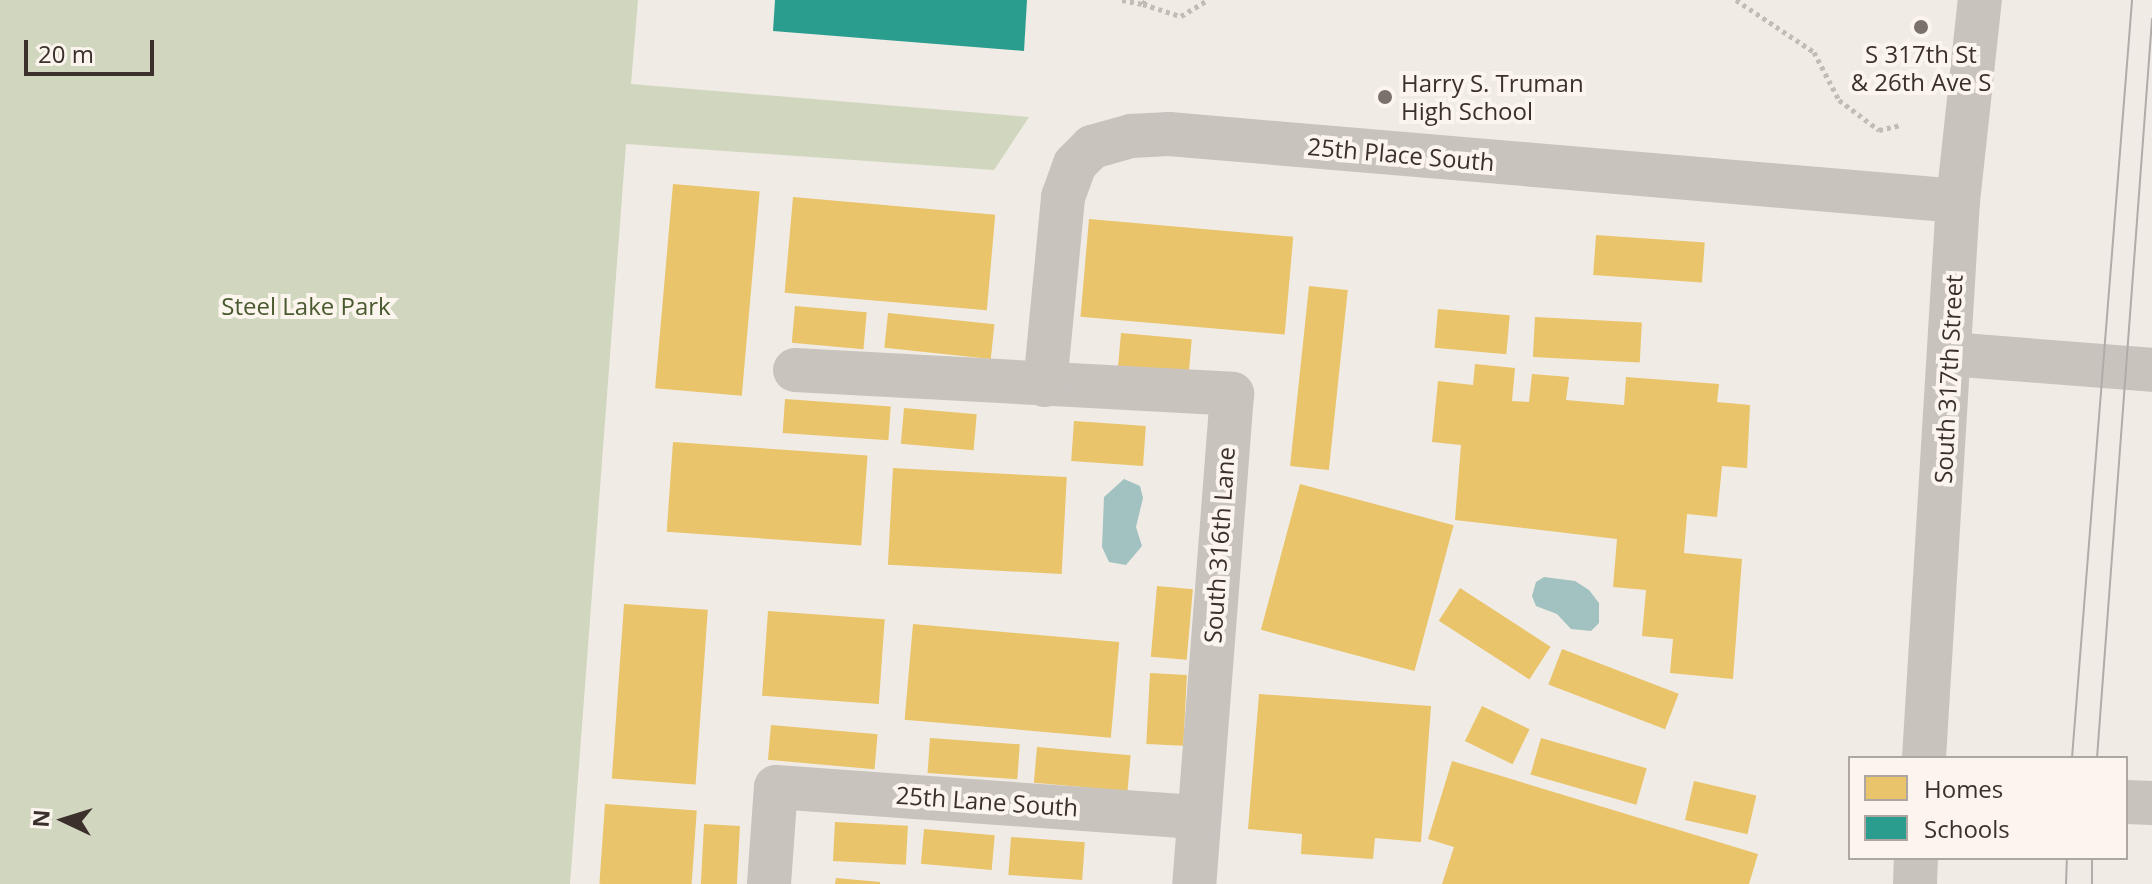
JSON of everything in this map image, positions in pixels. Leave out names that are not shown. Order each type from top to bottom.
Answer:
[{"type":"street","name":"South 317th Street","points":[[1924,756],[1958,201],[1980,0]]},
{"type":"street","name":"25th Place South","points":[[1045,385],[1063,197],[1075,164],[1092,147],[1131,136],[1169,134],[1958,201]]},
{"type":"street","points":[[1950,354],[2152,370]]},
{"type":"street","points":[[795,370],[1045,385]]},
{"type":"street","name":"South 316th Lane","points":[[1045,385],[1232,394],[1194,884]]},
{"type":"street","name":"25th Lane South","points":[[769,884],[776,787],[1199,817]]},
{"type":"street","points":[[2128,802],[2152,803]]},
{"type":"street","points":[[1915,884],[1916,860]]},
{"type":"path","points":[[1122,0],[1144,2],[1181,16],[1208,0]]},
{"type":"path","points":[[1736,0],[1814,52],[1839,100],[1879,130],[1901,125]]},
{"type":"green space","name":"Steel Lake Park","points":[[0,0],[638,0],[631,84],[1029,117],[994,170],[626,144],[570,884],[0,884]]},
{"type":"water","points":[[1124,479],[1140,486],[1143,498],[1136,527],[1142,546],[1126,565],[1109,562],[1102,547],[1104,497]]},
{"type":"water","points":[[1544,577],[1575,581],[1589,590],[1599,603],[1599,623],[1591,631],[1571,629],[1557,614],[1536,606],[1532,596],[1536,582]]},
{"type":"building: Homes","points":[[673,184],[760,192],[742,396],[655,388]]},
{"type":"building: Homes","points":[[793,197],[995,215],[987,310],[785,293]]},
{"type":"building: Homes","points":[[1089,219],[1293,237],[1285,334],[1080,317]]},
{"type":"building: Homes","points":[[1596,235],[1705,243],[1702,283],[1593,275]]},
{"type":"building: Homes","points":[[1309,286],[1348,290],[1329,470],[1290,466]]},
{"type":"building: Homes","points":[[795,306],[867,312],[864,349],[792,343]]},
{"type":"building: Homes","points":[[1438,309],[1510,315],[1506,354],[1435,348]]},
{"type":"building: Homes","points":[[888,313],[994,324],[991,359],[884,348]]},
{"type":"building: Homes","points":[[1535,317],[1642,323],[1640,363],[1533,357]]},
{"type":"building: Homes","points":[[1121,333],[1192,339],[1189,374],[1118,368]]},
{"type":"building: Homes","points":[[1475,364],[1515,368],[1512,401],[1529,402],[1532,374],[1569,377],[1566,400],[1624,405],[1626,377],[1719,384],[1717,402],[1750,405],[1747,468],[1722,466],[1717,517],[1687,514],[1684,553],[1742,559],[1733,679],[1670,673],[1673,639],[1642,636],[1646,590],[1613,587],[1617,539],[1455,520],[1461,445],[1432,442],[1438,381],[1473,385]]},
{"type":"building: Homes","points":[[785,399],[891,406],[888,440],[783,433]]},
{"type":"building: Homes","points":[[904,408],[977,414],[974,450],[901,444]]},
{"type":"building: Homes","points":[[1074,421],[1146,426],[1143,466],[1071,461]]},
{"type":"building: Homes","points":[[673,442],[868,456],[861,545],[667,532]]},
{"type":"building: Homes","points":[[893,468],[1067,477],[1062,574],[888,565]]},
{"type":"building: Homes","points":[[1300,484],[1454,525],[1415,671],[1261,630]]},
{"type":"building: Homes","points":[[1157,586],[1193,589],[1187,660],[1151,657]]},
{"type":"building: Homes","points":[[1460,588],[1551,647],[1529,680],[1439,621]]},
{"type":"building: Homes","points":[[624,604],[708,610],[696,784],[612,779]]},
{"type":"building: Homes","points":[[768,611],[885,619],[879,704],[762,696]]},
{"type":"building: Homes","points":[[913,624],[1119,642],[1111,738],[905,720]]},
{"type":"building: Homes","points":[[1562,649],[1679,694],[1665,729],[1548,684]]},
{"type":"building: Homes","points":[[1150,673],[1187,675],[1183,746],[1146,744]]},
{"type":"building: Homes","points":[[1259,694],[1431,706],[1421,842],[1375,838],[1373,859],[1301,854],[1302,834],[1248,829]]},
{"type":"building: Homes","points":[[1482,706],[1530,729],[1513,764],[1465,741]]},
{"type":"building: Homes","points":[[771,725],[878,734],[875,769],[768,760]]},
{"type":"building: Homes","points":[[930,738],[1020,744],[1017,779],[928,773]]},
{"type":"building: Homes","points":[[1541,738],[1647,768],[1636,805],[1531,775]]},
{"type":"building: Homes","points":[[1037,747],[1131,755],[1128,791],[1034,783]]},
{"type":"building: Homes","points":[[1452,761],[1758,854],[1749,884],[1442,884],[1454,847],[1428,839]]},
{"type":"building: Homes","points":[[1694,781],[1756,795],[1747,834],[1685,820]]},
{"type":"building: Homes","points":[[605,804],[697,810],[692,884],[599,884]]},
{"type":"building: Homes","points":[[835,822],[908,826],[906,865],[833,861]]},
{"type":"building: Homes","points":[[704,824],[740,826],[737,884],[701,884]]},
{"type":"building: Homes","points":[[924,829],[995,835],[992,870],[921,864]]},
{"type":"building: Homes","points":[[1011,837],[1085,842],[1082,880],[1008,875]]},
{"type":"building: Homes","points":[[836,878],[880,882],[880,884],[835,884]]},
{"type":"building: Schools","points":[[775,0],[1027,0],[1024,51],[773,31]]},
{"type":"tram line","points":[[2072,756],[2132,0]]},
{"type":"tram line","points":[[2097,756],[2152,19]]},
{"type":"tram line","points":[[2066,884],[2067,860]]},
{"type":"tram line","points":[[2092,860],[2092,884]]},
{"type":"place","name":"S 317th St & 26th Ave S","points":[[1921,27]]},
{"type":"place","name":"Harry S. Truman High School","points":[[1385,97]]}]
